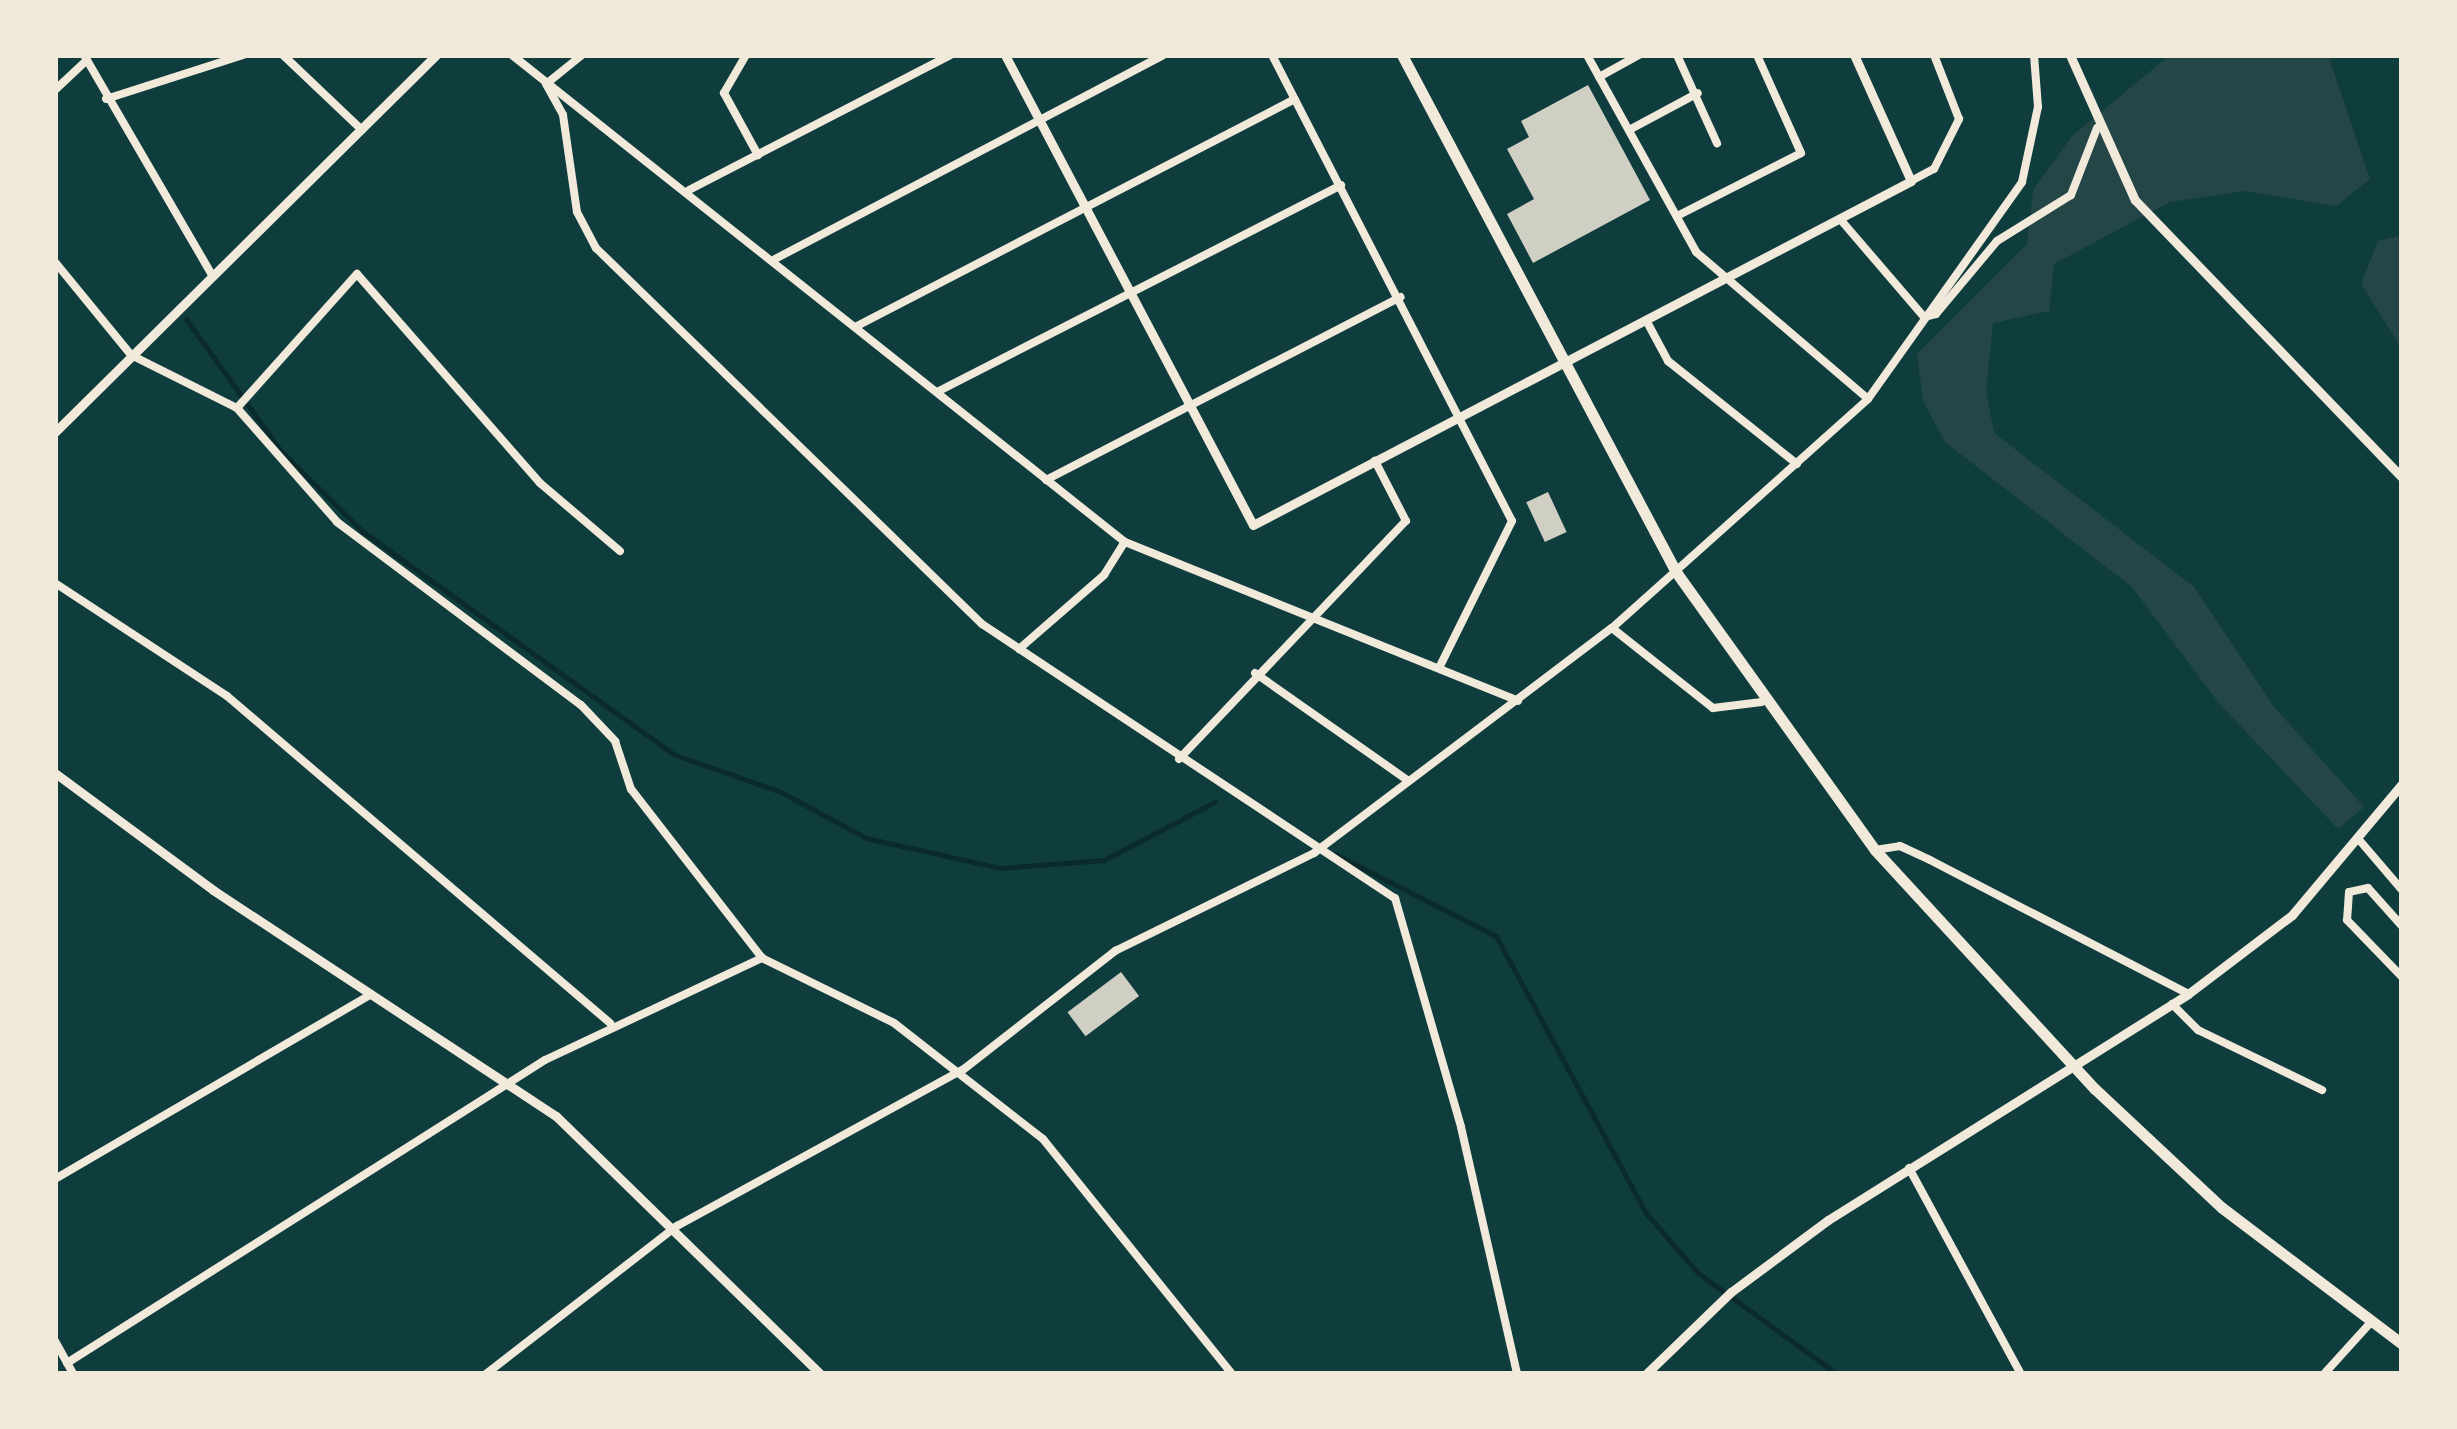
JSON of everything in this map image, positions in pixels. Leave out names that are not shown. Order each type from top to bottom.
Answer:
[{"type":"main road","points":[[1402,55],[1560,360],[1676,572],[1762,702],[1876,850],[2074,1069],[2221,1207],[2402,1344]]},
{"type":"street","points":[[106,98],[243,55]]},
{"type":"street","points":[[283,55],[362,130]]},
{"type":"street","points":[[55,432],[436,55]]},
{"type":"street","points":[[512,55],[690,190],[1125,542],[1518,701]]},
{"type":"street","points":[[546,84],[582,55]]},
{"type":"street","points":[[746,55],[724,93],[758,155]]},
{"type":"street","points":[[690,190],[950,55]]},
{"type":"street","points":[[1006,55],[1253,526],[1560,360],[1646,320],[1911,181],[1940,161],[1960,119],[1934,55]]},
{"type":"street","points":[[775,259],[1164,55]]},
{"type":"street","points":[[1272,55],[1461,414],[1512,520],[1438,668]]},
{"type":"street","points":[[1587,55],[1696,252],[1868,399]]},
{"type":"street","points":[[1599,77],[1638,55]]},
{"type":"street","points":[[1677,55],[1698,93],[1717,143]]},
{"type":"street","points":[[1677,216],[1801,153],[1757,55]]},
{"type":"street","points":[[1854,55],[1911,181]]},
{"type":"street","points":[[486,1374],[677,1226],[964,1070],[1115,951],[1314,853],[1612,628],[1868,399],[2022,182],[2038,107],[2034,55]]},
{"type":"street","points":[[2070,55],[2096,128],[2135,200],[2402,477]]},
{"type":"street","points":[[55,90],[85,58],[212,275]]},
{"type":"street","points":[[546,84],[563,116],[578,212],[596,248],[941,589],[1019,650],[1314,853],[1395,898],[1462,1128],[1517,1374]]},
{"type":"street","points":[[1630,130],[1698,93]]},
{"type":"street","points":[[857,326],[1295,99]]},
{"type":"street","points":[[1924,318],[1950,302],[2010,231],[2071,195],[2096,128]]},
{"type":"street","points":[[937,392],[1342,185]]},
{"type":"street","points":[[1840,218],[1924,318]]},
{"type":"street","points":[[55,262],[131,356],[237,408],[337,522],[581,705],[615,741],[631,789],[762,958],[855,998],[964,1070],[1094,1196],[1232,1374]]},
{"type":"street","points":[[237,408],[357,274],[540,483],[620,551]]},
{"type":"street","points":[[1046,480],[1190,402],[1400,297]]},
{"type":"street","points":[[1646,320],[1668,361],[1797,464]]},
{"type":"street","points":[[1179,759],[1305,618],[1406,521],[1375,461]]},
{"type":"street","points":[[1019,650],[1104,575],[1125,542]]},
{"type":"street","points":[[55,583],[227,696],[610,1023]]},
{"type":"street","points":[[1612,628],[1713,708],[1762,702]]},
{"type":"street","points":[[1255,673],[1407,780]]},
{"type":"street","points":[[55,773],[371,994],[509,1083],[677,1226],[820,1374]]},
{"type":"street","points":[[1646,1374],[1731,1292],[1909,1168],[2074,1069],[2188,994],[2321,889],[2402,784]]},
{"type":"street","points":[[2361,842],[2402,890]]},
{"type":"street","points":[[1876,850],[1900,846],[2188,994]]},
{"type":"street","points":[[2402,926],[2368,888],[2349,892],[2347,920],[2402,976]]},
{"type":"street","points":[[67,1363],[610,1023],[762,958]]},
{"type":"street","points":[[55,1178],[371,994]]},
{"type":"street","points":[[2172,1004],[2198,1030],[2322,1090]]},
{"type":"street","points":[[1909,1168],[2020,1374]]},
{"type":"street","points":[[2324,1374],[2372,1321]]},
{"type":"street","points":[[55,1341],[74,1374]]},
{"type":"shaded area","points":[[2170,55],[2328,55],[2370,179],[2337,206],[2244,191],[2170,202],[2054,264],[2049,311],[1993,323],[1986,390],[1994,433],[2194,587],[2274,707],[2364,807],[2338,829],[2218,702],[2132,587],[1945,442],[1923,401],[1917,354],[2027,244],[2033,190],[2072,136]]},
{"type":"shaded area","points":[[2402,235],[2402,349],[2361,284],[2378,241]]},
{"type":"building","points":[[1588,85],[1650,200],[1533,263],[1507,214],[1534,199],[1507,149],[1529,137],[1521,121]]},
{"type":"building","points":[[1548,492],[1567,532],[1545,542],[1526,502]]},
{"type":"building","points":[[1121,972],[1139,996],[1086,1036],[1067,1012]]},
{"type":"waterway","points":[[186,319],[281,451],[362,531],[673,754],[781,792],[866,838],[1000,868],[1104,860],[1215,802]]},
{"type":"waterway","points":[[1335,854],[1496,936],[1646,1213],[1698,1273],[1837,1374]]}]
